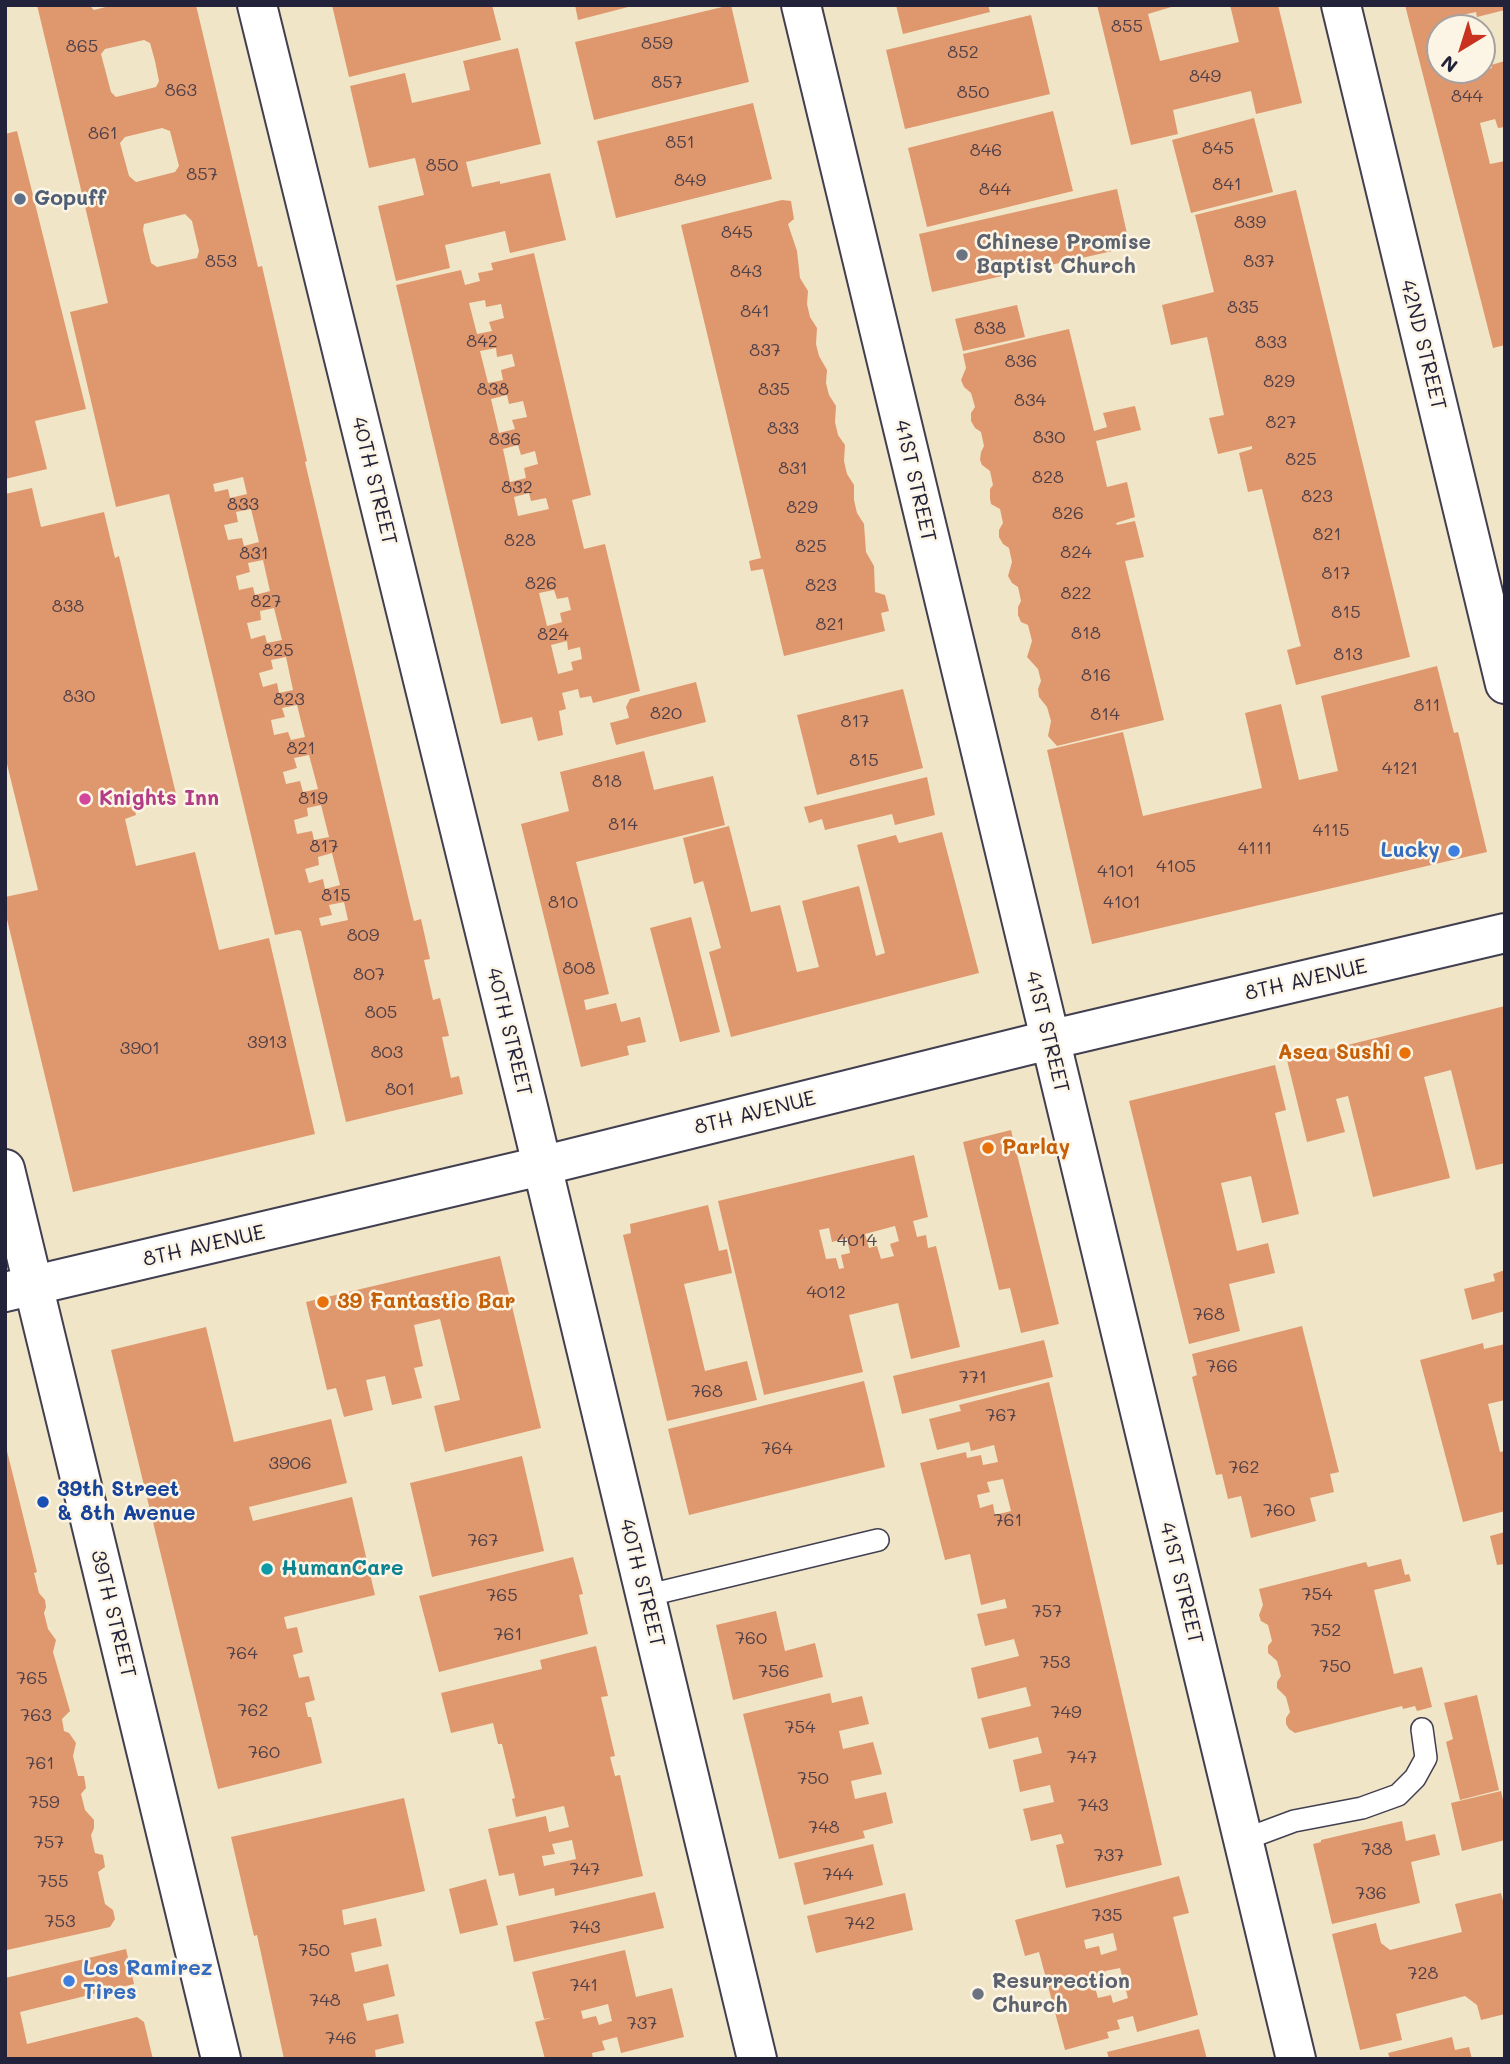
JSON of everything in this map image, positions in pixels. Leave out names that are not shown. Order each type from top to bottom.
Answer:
[{"type":"street","name":"40TH STREET","points":[[257,5],[757,2059]]},
{"type":"street","name":"41ST STREET","points":[[801,5],[1296,2059]]},
{"type":"street","name":"42ND STREET","points":[[1341,5],[1505,684]]},
{"type":"street","name":"8TH AVENUE","points":[[20,1289],[1505,933]]},
{"type":"street","name":"39TH STREET","points":[[5,1169],[20,1289],[221,2059]]},
{"type":"lane","points":[[645,1596],[878,1540]]},
{"type":"lane","points":[[1243,1839],[1294,1821],[1362,1808],[1398,1795],[1415,1778],[1426,1758],[1422,1729]]},
{"type":"building","points":[[37,5],[89,5],[94,10],[113,5],[196,5],[258,267],[262,266],[307,461],[305,462],[410,905],[414,921],[421,919],[430,959],[424,960],[433,1000],[440,998],[449,1036],[442,1037],[451,1078],[459,1076],[463,1094],[346,1122],[301,931],[275,935],[169,494],[116,507],[70,312],[108,303]],"holes":[[[144,40],[150,43],[159,81],[156,87],[116,97],[111,92],[101,54],[105,49]],[[162,128],[170,131],[179,166],[175,172],[136,182],[129,176],[120,143],[125,137]],[[185,214],[192,221],[199,251],[197,258],[157,267],[151,263],[144,224]],[[243,477],[247,494],[230,498],[228,489],[215,492],[213,484]],[[251,509],[259,542],[244,546],[242,538],[228,540],[224,525],[238,522],[236,512]],[[263,560],[270,591],[255,595],[253,587],[239,590],[236,576],[250,572],[248,563]],[[274,608],[282,640],[267,643],[265,635],[251,639],[247,623],[261,620],[260,611]],[[286,657],[293,690],[279,693],[277,683],[263,687],[259,673],[273,669],[271,660]],[[297,705],[305,737],[291,740],[288,732],[274,735],[271,720],[285,717],[282,708]],[[309,755],[318,789],[303,792],[300,781],[286,784],[283,772],[297,768],[294,758]],[[321,805],[329,837],[314,840],[312,831],[297,834],[294,820],[308,816],[307,808]],[[332,853],[340,885],[325,889],[323,879],[309,883],[305,869],[319,865],[318,857]],[[344,902],[348,920],[321,926],[319,918],[332,915],[329,905]]]},
{"type":"building","points":[[332,5],[492,5],[501,40],[349,77]]},
{"type":"building","points":[[575,5],[632,5],[632,6],[578,20]]},
{"type":"building","points":[[731,5],[749,82],[594,120],[575,42]]},
{"type":"building","points":[[896,5],[988,5],[990,12],[903,34]]},
{"type":"building","points":[[1097,5],[1178,5],[1148,14],[1160,61],[1239,42],[1230,5],[1278,5],[1302,103],[1256,114],[1251,91],[1173,110],[1178,134],[1131,145]]},
{"type":"building","points":[[1405,5],[1505,5],[1505,10],[1489,14],[1426,14],[1426,84],[1496,84],[1496,64],[1505,61],[1505,127],[1498,128],[1495,119],[1480,123],[1490,164],[1505,161],[1505,345],[1493,348]]},
{"type":"building","points":[[1031,15],[1050,94],[905,129],[886,50]]},
{"type":"building","points":[[518,48],[541,144],[466,162],[472,187],[550,173],[566,240],[510,253],[505,231],[445,245],[450,268],[396,281],[378,206],[424,195],[415,158],[369,168],[350,86],[405,73],[412,103],[470,90],[463,61]]},
{"type":"building","points":[[753,103],[772,179],[616,218],[597,141]]},
{"type":"building","points":[[1053,111],[1073,191],[927,227],[908,148]]},
{"type":"building","points":[[1254,118],[1273,192],[1191,213],[1172,140]]},
{"type":"building","points":[[17,131],[86,409],[35,421],[47,469],[5,479],[5,134]]},
{"type":"building","points":[[1117,189],[1130,247],[932,292],[919,234]]},
{"type":"building","points":[[1296,190],[1410,657],[1296,685],[1287,650],[1301,646],[1262,489],[1248,492],[1239,453],[1252,449],[1252,446],[1218,454],[1209,418],[1224,415],[1207,337],[1171,345],[1162,305],[1214,292],[1195,215]]},
{"type":"building","points":[[782,200],[791,201],[794,219],[788,224],[797,251],[800,278],[808,291],[810,317],[817,328],[816,344],[827,370],[829,395],[836,406],[835,422],[838,435],[845,445],[844,461],[847,474],[854,485],[857,513],[864,524],[866,552],[874,566],[875,592],[885,595],[889,611],[881,613],[885,631],[784,656],[763,569],[751,571],[749,561],[761,558],[681,225]]},
{"type":"building","points":[[534,253],[591,495],[572,500],[584,549],[605,544],[640,691],[593,703],[591,696],[580,698],[578,689],[562,693],[566,709],[559,711],[563,735],[538,741],[532,717],[501,724],[396,285],[461,270],[465,285],[480,281],[478,273],[493,270],[491,263]],"holes":[[[485,300],[486,307],[501,304],[504,318],[489,322],[492,331],[477,334],[469,303]],[[496,348],[497,357],[512,354],[515,366],[501,370],[503,380],[488,383],[480,351]],[[507,395],[509,404],[523,401],[527,417],[512,420],[515,429],[499,433],[491,399]],[[518,445],[521,455],[535,451],[538,464],[524,468],[526,478],[510,482],[503,449]],[[529,493],[531,501],[546,498],[549,509],[518,516],[514,497]],[[554,590],[557,599],[568,597],[571,610],[560,613],[562,622],[547,626],[539,593]],[[567,641],[568,650],[580,647],[582,659],[571,662],[573,670],[558,674],[551,645]]]},
{"type":"building","points":[[1017,305],[1025,337],[963,351],[955,319]]},
{"type":"building","points":[[1069,329],[1094,431],[1107,427],[1103,413],[1135,406],[1141,430],[1096,441],[1107,487],[1127,482],[1135,517],[1116,523],[1135,521],[1144,557],[1125,561],[1164,720],[1057,746],[1048,736],[1051,721],[1047,707],[1039,697],[1041,681],[1038,669],[1027,657],[1032,641],[1028,625],[1021,622],[1018,615],[1021,601],[1018,587],[1008,576],[1012,562],[1009,548],[999,537],[1003,523],[1000,509],[991,504],[990,489],[993,485],[990,471],[980,460],[984,446],[981,432],[971,421],[971,413],[975,407],[971,393],[961,380],[966,368],[963,354]]},
{"type":"building","points":[[32,488],[41,527],[104,512],[115,558],[119,556],[176,794],[133,805],[136,815],[125,819],[136,866],[195,852],[219,950],[269,938],[315,1134],[73,1192],[5,911],[5,897],[38,890],[5,756],[5,494]]},
{"type":"building","points":[[1437,666],[1454,733],[1458,732],[1487,852],[1092,944],[1047,750],[1123,732],[1143,816],[1262,788],[1245,713],[1281,704],[1299,780],[1338,771],[1321,696]]},
{"type":"building","points":[[696,682],[706,722],[616,745],[610,723],[629,718],[626,707],[630,699]]},
{"type":"building","points":[[903,689],[923,768],[817,795],[797,715]]},
{"type":"building","points":[[644,751],[654,790],[713,776],[725,825],[576,862],[609,994],[584,1000],[586,1010],[616,1003],[621,1022],[640,1017],[646,1042],[627,1046],[629,1055],[581,1067],[521,824],[569,811],[560,772]]},
{"type":"building","points":[[927,777],[935,815],[895,825],[892,814],[825,830],[822,819],[809,823],[804,807]]},
{"type":"building","points":[[729,826],[751,912],[780,905],[797,972],[819,967],[802,901],[859,886],[876,956],[885,953],[857,845],[896,835],[899,843],[942,832],[979,973],[731,1037],[709,952],[721,948],[703,881],[694,884],[683,838]]},
{"type":"building","points":[[691,917],[720,1032],[680,1042],[650,928]]},
{"type":"building","points":[[1505,1006],[1505,1163],[1476,1170],[1451,1070],[1424,1077],[1450,1178],[1373,1197],[1348,1096],[1336,1099],[1345,1132],[1307,1142],[1287,1060]]},
{"type":"building","points":[[1275,1065],[1286,1110],[1275,1113],[1299,1214],[1262,1223],[1251,1176],[1221,1183],[1237,1251],[1268,1243],[1275,1273],[1229,1284],[1240,1331],[1189,1344],[1129,1101]]},
{"type":"building","points":[[1011,1130],[1059,1324],[1021,1333],[1010,1288],[999,1290],[963,1142]]},
{"type":"building","points":[[914,1155],[928,1217],[913,1221],[917,1237],[926,1235],[928,1248],[936,1246],[960,1347],[911,1359],[898,1303],[849,1315],[863,1372],[764,1395],[718,1201]],"holes":[[[895,1226],[899,1241],[890,1244],[894,1256],[881,1259],[877,1246],[869,1248],[865,1234]],[[829,1228],[832,1242],[847,1238],[850,1253],[841,1255],[844,1268],[839,1269],[836,1258],[826,1259],[819,1230]]]},
{"type":"building","points":[[708,1205],[719,1251],[727,1249],[732,1273],[684,1284],[705,1371],[747,1361],[757,1400],[667,1421],[623,1235],[631,1233],[630,1224]]},
{"type":"building","points":[[500,1256],[541,1428],[445,1452],[434,1406],[460,1400],[440,1319],[414,1325],[423,1366],[414,1368],[422,1398],[392,1405],[385,1376],[366,1380],[373,1410],[344,1417],[336,1388],[327,1390],[306,1302]]},
{"type":"building","points":[[1505,1270],[1505,1311],[1472,1320],[1464,1289],[1495,1281],[1493,1274]]},
{"type":"building","points":[[1302,1326],[1339,1472],[1330,1474],[1334,1492],[1310,1498],[1316,1521],[1251,1538],[1241,1496],[1228,1499],[1222,1474],[1216,1475],[1192,1377],[1197,1375],[1192,1354]]},
{"type":"building","points":[[206,1327],[234,1442],[331,1419],[347,1483],[249,1507],[253,1521],[352,1497],[375,1595],[284,1617],[287,1629],[297,1627],[303,1652],[293,1655],[299,1678],[309,1676],[315,1700],[305,1703],[322,1763],[218,1789],[111,1350]]},
{"type":"building","points":[[1044,1340],[1053,1377],[902,1414],[893,1376]]},
{"type":"building","points":[[1483,1343],[1484,1349],[1505,1344],[1505,1400],[1488,1404],[1500,1452],[1505,1451],[1505,1511],[1463,1522],[1420,1360]]},
{"type":"building","points":[[864,1381],[885,1467],[689,1515],[668,1429]]},
{"type":"building","points":[[1049,1382],[1162,1865],[1066,1888],[1056,1845],[1064,1843],[1061,1834],[1031,1841],[1023,1809],[1054,1802],[1050,1785],[1020,1792],[1013,1760],[1042,1753],[1038,1737],[989,1749],[981,1718],[1031,1706],[1026,1687],[978,1699],[971,1668],[1019,1656],[1014,1639],[985,1646],[977,1614],[1007,1608],[1005,1599],[981,1605],[970,1554],[945,1560],[920,1463],[966,1452],[967,1458],[981,1455],[983,1465],[998,1462],[994,1445],[971,1451],[969,1442],[937,1450],[929,1419],[961,1411],[959,1405]],"holes":[[[1003,1479],[1011,1511],[995,1515],[993,1504],[980,1508],[977,1495],[990,1492],[987,1482]]]},
{"type":"building","points":[[5,1443],[37,1572],[34,1573],[39,1593],[45,1600],[44,1613],[48,1629],[56,1640],[53,1652],[70,1711],[62,1719],[64,1731],[69,1733],[76,1743],[73,1756],[78,1776],[84,1776],[86,1788],[81,1794],[85,1810],[94,1820],[91,1835],[94,1849],[95,1853],[103,1855],[105,1867],[98,1872],[105,1904],[113,1910],[115,1919],[110,1927],[7,1950]]},
{"type":"building","points":[[522,1456],[544,1551],[432,1577],[410,1483]]},
{"type":"building","points":[[1505,1532],[1505,1564],[1497,1565],[1490,1536]]},
{"type":"building","points":[[573,1557],[583,1594],[579,1595],[588,1634],[439,1672],[419,1596]]},
{"type":"building","points":[[1401,1559],[1405,1575],[1409,1574],[1411,1581],[1374,1590],[1394,1674],[1422,1667],[1432,1707],[1417,1711],[1415,1706],[1403,1709],[1402,1706],[1295,1733],[1286,1724],[1290,1712],[1286,1697],[1277,1688],[1281,1676],[1277,1661],[1268,1653],[1268,1646],[1272,1641],[1268,1625],[1261,1621],[1259,1615],[1263,1605],[1259,1589],[1366,1562],[1368,1567]]},
{"type":"building","points":[[776,1611],[785,1651],[815,1643],[823,1677],[733,1700],[716,1625]]},
{"type":"building","points":[[596,1646],[608,1696],[601,1697],[615,1756],[610,1757],[615,1776],[620,1775],[643,1876],[555,1896],[554,1888],[519,1896],[514,1873],[499,1876],[488,1829],[546,1816],[549,1832],[569,1827],[564,1806],[516,1817],[512,1799],[515,1798],[502,1744],[498,1744],[493,1723],[451,1733],[441,1693],[542,1669],[540,1660]],"holes":[[[572,1840],[576,1859],[544,1866],[542,1856],[555,1854],[552,1844]]]},
{"type":"building","points":[[830,1693],[832,1703],[862,1696],[869,1724],[839,1731],[843,1749],[873,1742],[882,1774],[851,1781],[855,1799],[886,1792],[893,1823],[863,1831],[865,1838],[779,1859],[743,1714]]},
{"type":"building","points":[[1477,1695],[1499,1790],[1460,1800],[1446,1742],[1453,1739],[1444,1703]]},
{"type":"building","points":[[1501,1791],[1505,1809],[1505,1840],[1462,1851],[1451,1803]]},
{"type":"building","points":[[404,1798],[425,1891],[342,1910],[344,1925],[376,1918],[382,1946],[351,1953],[355,1972],[388,1964],[395,1996],[363,2004],[367,2021],[398,2014],[404,2043],[375,2050],[376,2059],[284,2059],[257,1935],[254,1936],[231,1837]]},
{"type":"building","points":[[1402,1821],[1406,1841],[1435,1834],[1440,1855],[1411,1862],[1420,1903],[1332,1924],[1313,1844]]},
{"type":"building","points":[[873,1844],[883,1885],[804,1905],[794,1863]]},
{"type":"building","points":[[1179,1876],[1189,1913],[1173,1917],[1198,2015],[1137,2032],[1133,2016],[1117,2020],[1120,2029],[1107,2032],[1109,2038],[1065,2050],[1039,1952],[1025,1956],[1015,1920]],"holes":[[[1113,1933],[1117,1950],[1101,1955],[1099,1946],[1086,1949],[1084,1940]],[[1120,1968],[1128,1998],[1113,2003],[1111,1995],[1098,1998],[1094,1984],[1108,1981],[1105,1971]]]},
{"type":"building","points":[[486,1879],[498,1925],[460,1934],[449,1889]]},
{"type":"building","points":[[655,1892],[664,1928],[514,1962],[506,1926]]},
{"type":"building","points":[[905,1893],[913,1930],[816,1953],[807,1916]]},
{"type":"building","points":[[1501,1893],[1505,1909],[1505,2014],[1481,2020],[1477,2005],[1465,1996],[1396,2014],[1402,2040],[1360,2050],[1332,1934],[1376,1923],[1381,1943],[1390,1950],[1462,1932],[1455,1904]]},
{"type":"building","points":[[126,1949],[134,1984],[20,2012],[27,2044],[137,2017],[144,2022],[153,2059],[5,2059],[5,1978]]},
{"type":"building","points":[[625,1950],[636,1997],[672,1988],[684,2037],[621,2053],[617,2037],[602,2041],[605,2050],[592,2053],[593,2059],[545,2059],[535,2022],[551,2018],[544,2019],[532,1972]],"holes":[[[608,2004],[612,2021],[599,2025],[596,2016],[583,2019],[581,2011]]]},
{"type":"building","points":[[1199,2029],[1207,2059],[1109,2059],[1107,2052]]},
{"type":"building","points":[[1452,2037],[1455,2050],[1469,2047],[1472,2059],[1390,2059],[1388,2053]]},
{"type":"place","name":"Gopuff","points":[[20,199]]},
{"type":"place","name":"Chinese Promise Baptist Church","points":[[962,255]]},
{"type":"place","name":"Knights Inn","points":[[85,799]]},
{"type":"place","name":"Lucky","points":[[1454,851]]},
{"type":"place","name":"Asea Sushi","points":[[1405,1053]]},
{"type":"place","name":"Parlay","points":[[988,1148]]},
{"type":"place","name":"39 Fantastic Bar","points":[[323,1302]]},
{"type":"place","name":"39th Street & 8th Avenue","points":[[43,1502]]},
{"type":"place","name":"HumanCare","points":[[267,1569]]},
{"type":"place","name":"Los Ramirez Tires","points":[[69,1981]]},
{"type":"place","name":"Resurrection Church","points":[[978,1994]]}]
